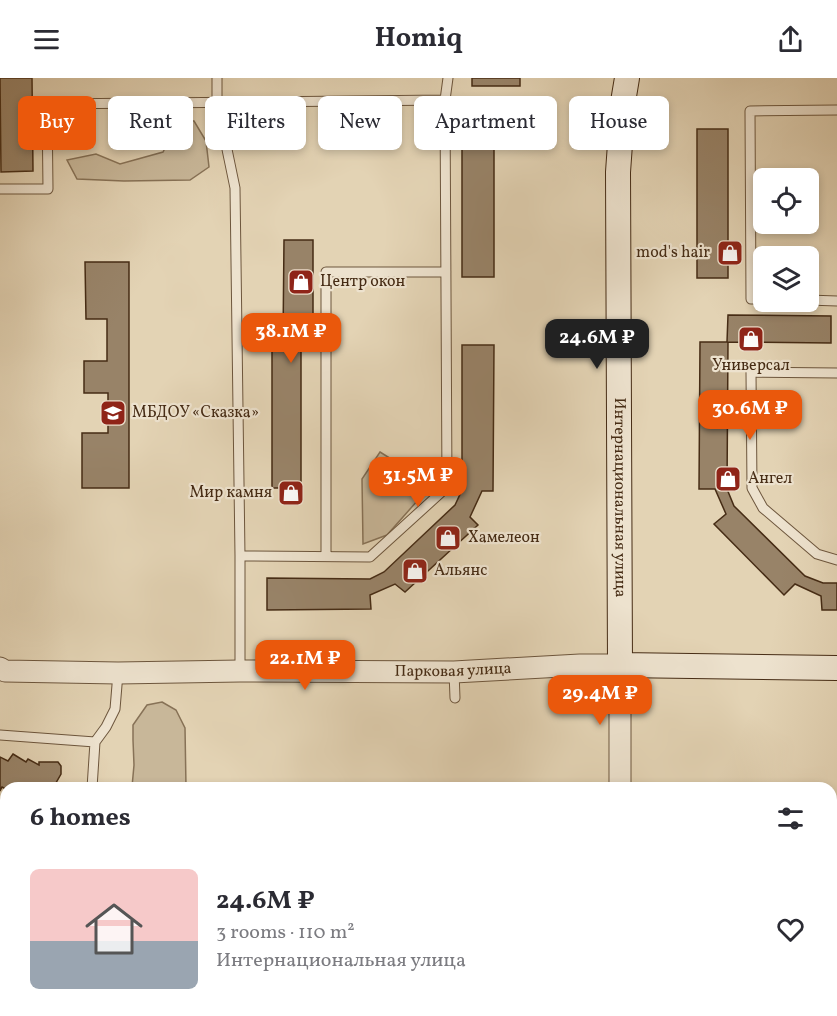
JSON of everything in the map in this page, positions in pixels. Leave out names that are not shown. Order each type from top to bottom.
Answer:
[{"type":"main road","name":"Интернациональная улица","points":[[620,665],[618,172],[627,78]]},
{"type":"main road","name":"Парковая улица","points":[[620,665],[837,668]]},
{"type":"street","name":"Парковая улица","points":[[0,668],[5,671],[118,673],[454,672],[620,665]]},
{"type":"street","points":[[620,665],[620,782]]},
{"type":"lane","points":[[217,78],[217,96]]},
{"type":"lane","points":[[446,96],[448,78]]},
{"type":"lane","points":[[306,101],[414,100]]},
{"type":"lane","points":[[0,189],[48,189],[47,104],[205,101]]},
{"type":"lane","points":[[753,299],[751,299],[750,111],[837,110]]},
{"type":"lane","points":[[227,150],[235,188],[240,671]]},
{"type":"lane","points":[[240,556],[370,557],[447,487],[445,150]]},
{"type":"lane","points":[[326,556],[326,272],[446,272]]},
{"type":"lane","points":[[819,300],[837,301]]},
{"type":"lane","points":[[837,374],[751,372],[752,488],[763,508],[817,554],[837,560]]},
{"type":"lane","points":[[454,672],[454,699]]},
{"type":"lane","points":[[92,782],[95,742],[115,709],[118,673]]},
{"type":"lane","points":[[0,735],[95,742]]},
{"type":"shaded area","points":[[194,121],[205,139],[209,167],[190,180],[77,179],[67,160],[96,154],[120,164],[164,150],[193,150]]},
{"type":"shaded area","points":[[380,452],[412,472],[426,491],[387,535],[363,544],[362,479]]},
{"type":"shaded area","points":[[162,702],[176,710],[185,728],[186,782],[132,782],[133,725],[147,705]]},
{"type":"building","points":[[0,78],[32,78],[32,96],[18,96],[18,150],[33,150],[33,171],[1,172]]},
{"type":"building","points":[[472,78],[520,78],[520,86],[472,86]]},
{"type":"building","points":[[697,129],[728,129],[728,278],[697,278]]},
{"type":"building","points":[[462,150],[494,150],[494,277],[462,277]]},
{"type":"building","points":[[284,240],[313,240],[313,337],[301,337],[301,488],[272,488],[272,340],[283,340]]},
{"type":"building","points":[[85,262],[129,262],[129,488],[82,488],[82,433],[108,433],[108,393],[84,393],[84,361],[107,361],[107,319],[86,319]]},
{"type":"building","points":[[728,315],[831,316],[831,343],[728,342],[727,489],[734,506],[805,576],[823,583],[837,583],[837,610],[822,610],[821,596],[795,584],[784,595],[714,524],[726,514],[715,489],[699,489],[700,342],[727,342]]},
{"type":"building","points":[[462,345],[494,345],[493,491],[482,491],[470,517],[478,525],[405,592],[395,584],[370,595],[371,609],[267,610],[267,578],[370,579],[384,572],[455,505],[462,490]]},
{"type":"building","points":[[13,754],[26,762],[28,759],[39,765],[39,762],[58,762],[61,766],[61,774],[56,782],[0,782],[0,757],[8,761]]},
{"type":"place","name":"mod's hair","points":[[730,253]]},
{"type":"place","name":"Центр окон","points":[[301,282]]},
{"type":"place","name":"Универсал","points":[[751,339]]},
{"type":"place","name":"МБДОУ «Сказка»","points":[[113,413]]},
{"type":"place","name":"Ангел","points":[[728,479]]},
{"type":"place","name":"Мир камня","points":[[291,493]]},
{"type":"place","name":"Хамелеон","points":[[448,538]]},
{"type":"place","name":"Альянс","points":[[415,571]]}]
